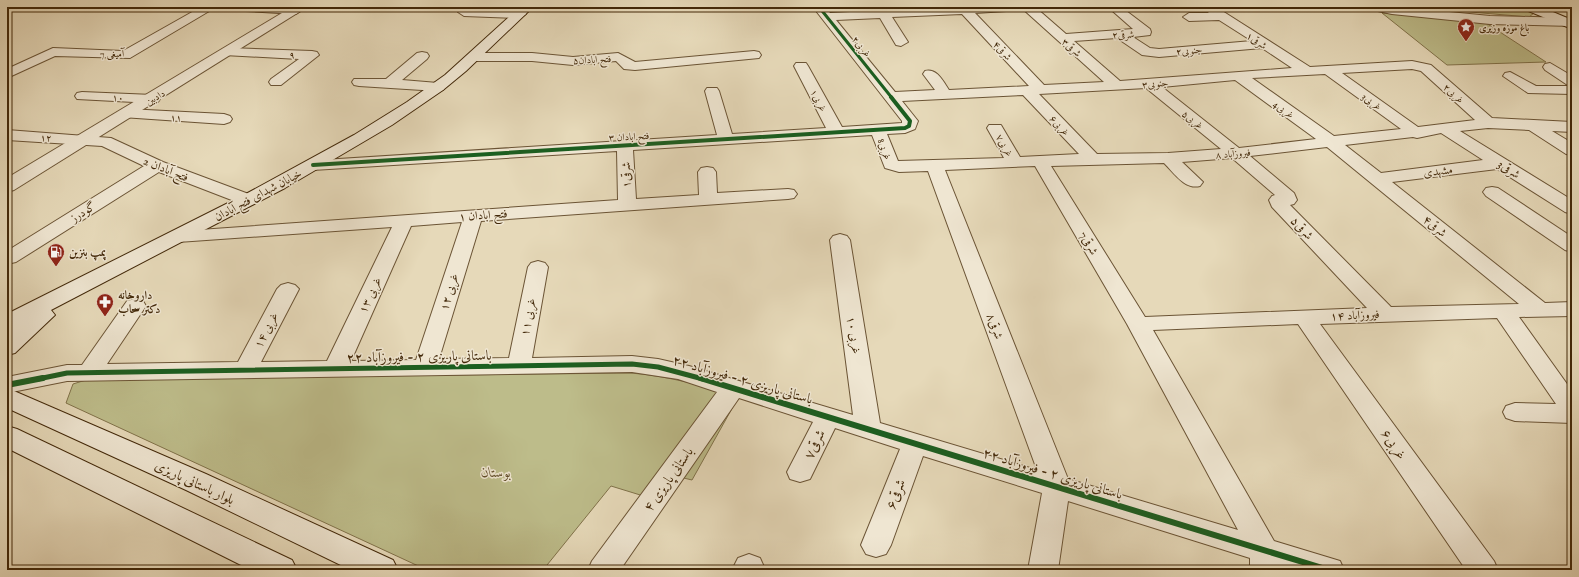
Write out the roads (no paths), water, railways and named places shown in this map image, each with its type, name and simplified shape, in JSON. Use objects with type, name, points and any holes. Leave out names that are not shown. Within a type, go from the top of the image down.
[{"type":"main road","points":[[1530,7],[1571,23]]},
{"type":"main road","name":"دادبین","points":[[7,186],[299,9]]},
{"type":"main road","name":"خیابان شهدای فتح آبادان","points":[[7,323],[248,200],[313,165],[396,116],[438,87],[475,57],[523,10]]},
{"type":"main road","points":[[7,347],[22,332],[91,281]]},
{"type":"main road","name":"بلوار باستانی پاریزی","points":[[7,397],[196,482],[382,570]]},
{"type":"main road","points":[[7,436],[280,570]]},
{"type":"street","name":"آمیغی 7","points":[[7,74],[53,52],[125,55],[210,7]]},
{"type":"street","points":[[246,7],[299,9]]},
{"type":"street","points":[[468,7],[464,12],[523,10]]},
{"type":"street","points":[[823,12],[884,14],[938,9],[965,10],[1020,7]]},
{"type":"street","name":"شرقی۳","points":[[1028,7],[1061,38],[1117,86]]},
{"type":"street","name":"شرقی۲","points":[[1061,38],[1145,32],[1114,7]]},
{"type":"street","name":"شرقی۱","points":[[1208,7],[1263,44],[1308,71]]},
{"type":"street","points":[[1377,7],[1392,10],[1490,20],[1571,23]]},
{"type":"street","name":"شرقی۴","points":[[965,10],[1035,90]]},
{"type":"street","name":"غربی۲","points":[[823,12],[890,97]]},
{"type":"street","points":[[884,14],[901,42]]},
{"type":"street","points":[[1189,17],[1220,16]]},
{"type":"street","name":"جنوبی۲","points":[[1120,34],[1147,52],[1159,53],[1263,44]]},
{"type":"street","name":"غربی4","points":[[1185,50],[1232,76],[1331,142]]},
{"type":"street","name":"۹","points":[[228,52],[312,54],[276,82]]},
{"type":"street","name":"فتح ابادان۵","points":[[475,57],[532,57],[573,60],[618,58],[622,59],[629,66],[635,66],[754,55]]},
{"type":"street","points":[[388,84],[422,56]]},
{"type":"street","name":"غربی۱","points":[[801,66],[836,133]]},
{"type":"street","name":"جنوبی۳","points":[[890,97],[1149,84],[1327,69],[1420,66]]},
{"type":"street","name":"غربی۲","points":[[1420,66],[1426,68],[1488,123]]},
{"type":"street","points":[[1550,66],[1572,82]]},
{"type":"street","name":"غربی3","points":[[1327,69],[1417,133]]},
{"type":"street","points":[[930,74],[945,94]]},
{"type":"street","points":[[1510,76],[1533,90],[1572,90]]},
{"type":"street","points":[[360,82],[438,87]]},
{"type":"street","name":"غربی۵","points":[[1149,84],[1236,153]]},
{"type":"street","name":"غربی۶","points":[[1035,90],[1093,159]]},
{"type":"street","points":[[712,92],[726,140]]},
{"type":"street","name":"۱۰","points":[[82,96],[153,98]]},
{"type":"street","name":"فتح ابادان ۳","points":[[313,165],[836,133],[905,128],[909,126],[910,121],[890,97]]},
{"type":"street","name":"۱۱","points":[[127,114],[224,120]]},
{"type":"street","name":"فیروزآباد ۸","points":[[894,166],[1168,158],[1236,153],[1417,133],[1488,123],[1572,127]]},
{"type":"street","points":[[1533,126],[1572,150]]},
{"type":"street","name":"غربی۷","points":[[996,128],[1014,162]]},
{"type":"street","name":"شرقی3","points":[[1445,129],[1572,208]]},
{"type":"street","name":"غربی8","points":[[878,130],[891,164],[894,166]]},
{"type":"street","name":"۱۲","points":[[11,138],[85,140]]},
{"type":"street","name":"فتح آبادان 2","points":[[85,140],[105,141],[157,166],[248,200]]},
{"type":"street","name":"شرقی۴","points":[[1331,142],[1540,310]]},
{"type":"street","name":"شرقی۱","points":[[626,145],[627,205]]},
{"type":"street","name":"شرقی۵","points":[[1236,153],[1288,197],[1288,200],[1278,200],[1278,203],[1385,314]]},
{"type":"street","points":[[1168,158],[1194,182]]},
{"type":"street","name":"شرقی7","points":[[1040,161],[1138,324],[1264,560]]},
{"type":"street","name":"مشهدی","points":[[1377,179],[1500,163]]},
{"type":"street","name":"شرقی۸","points":[[934,165],[1057,487]]},
{"type":"street","name":"گودرز","points":[[9,258],[157,166]]},
{"type":"street","points":[[707,172],[708,200]]},
{"type":"street","points":[[1492,192],[1572,246]]},
{"type":"street","name":"فتح ابادان ۱","points":[[178,236],[473,216],[540,205],[627,205],[788,194]]},
{"type":"street","name":"غربی ۱۲","points":[[425,368],[473,216]]},
{"type":"street","name":"غربی ۱۳","points":[[335,369],[404,221]]},
{"type":"street","name":"غربی ۱۰","points":[[840,240],[868,429]]},
{"type":"street","name":"غربی ۱۱","points":[[519,366],[538,267]]},
{"type":"street","name":"غربی ۱۴","points":[[245,371],[288,288]]},
{"type":"street","points":[[89,373],[135,306]]},
{"type":"street","name":"فیروزآباد ۱۴","points":[[1138,324],[1385,314],[1572,309]]},
{"type":"street","points":[[1504,312],[1572,409]]},
{"type":"street","name":"غربی۶","points":[[1304,318],[1483,570]]},
{"type":"street","name":"باستانی پاریزی ۲ - فیروزآباد ۲۲","points":[[7,385],[67,373],[632,364],[658,367],[733,388],[1057,487],[1264,560],[1330,570]]},
{"type":"street","name":"باستانی پاریزی ۴","points":[[603,570],[733,388]]},
{"type":"street","points":[[1514,412],[1572,414]]},
{"type":"street","name":"شرقی۷","points":[[800,472],[828,417]]},
{"type":"street","name":"شرقی۶","points":[[876,545],[915,444]]},
{"type":"street","points":[[1043,570],[1057,487]]},
{"type":"place","name":"باغ موزه وزیری","points":[[1466,42]]},
{"type":"place","name":"پمپ بنزین","points":[[56,267]]},
{"type":"place","name":"داروخانه دکتر سحاب","points":[[105,317]]},
{"type":"park label","name":"بوستان","points":[[496,472]]}]
